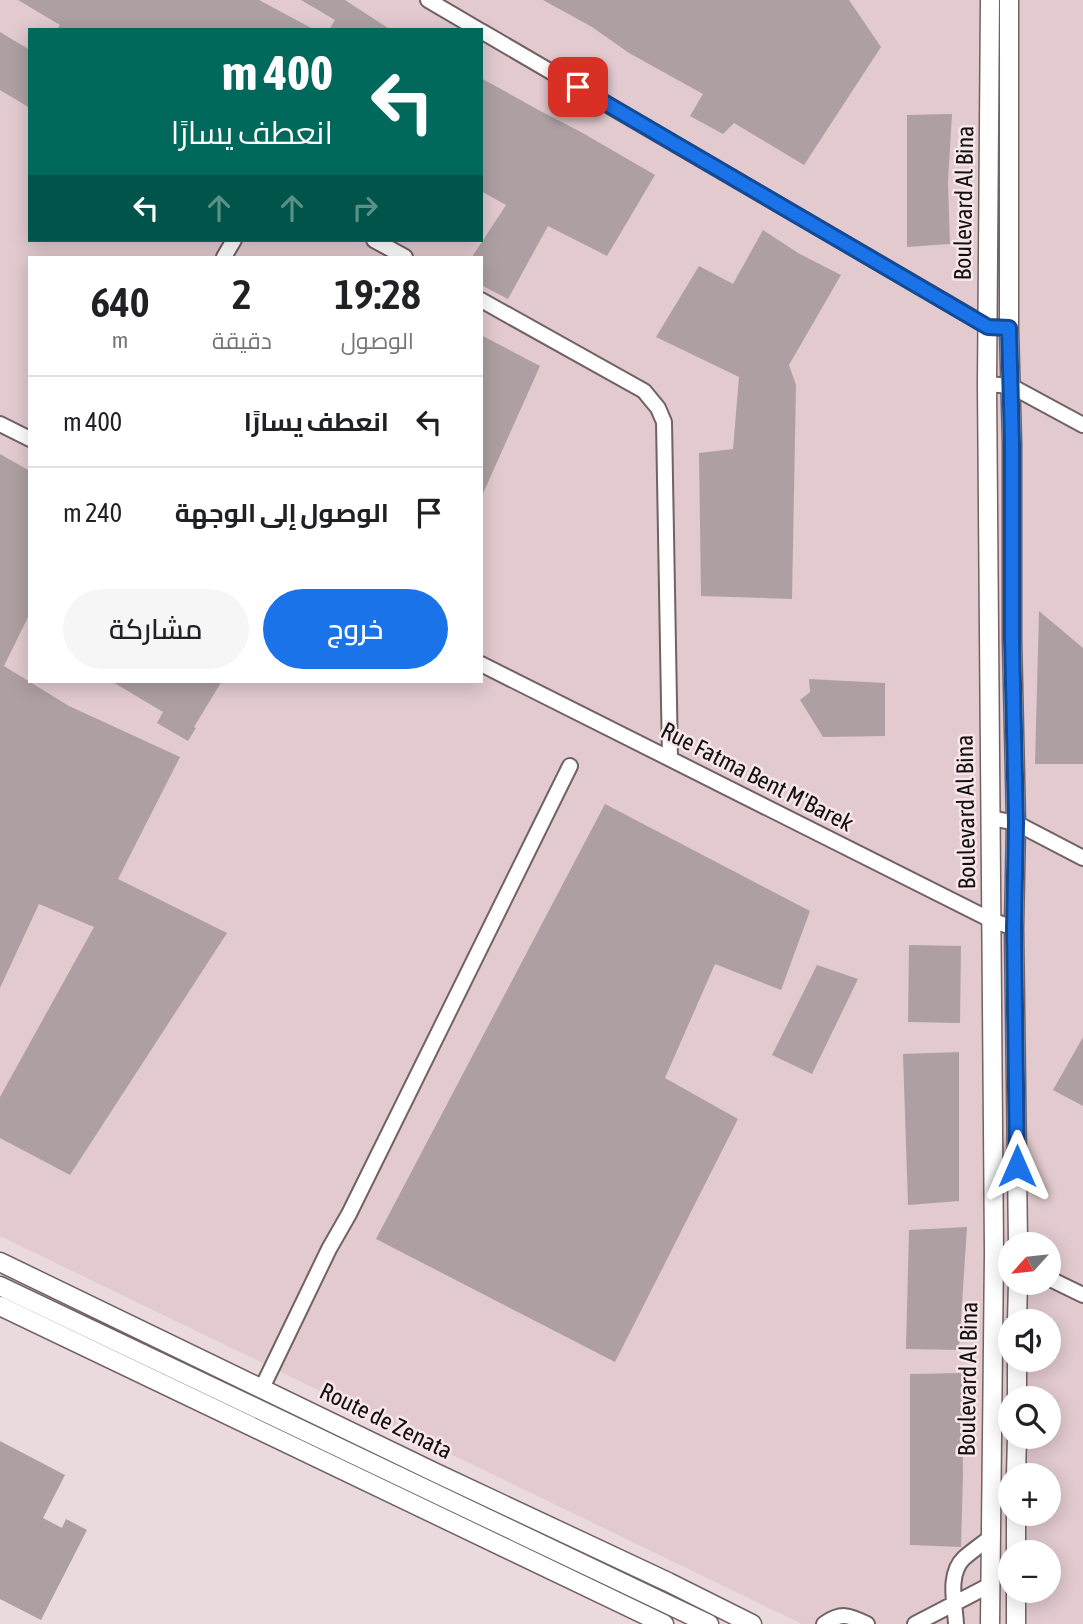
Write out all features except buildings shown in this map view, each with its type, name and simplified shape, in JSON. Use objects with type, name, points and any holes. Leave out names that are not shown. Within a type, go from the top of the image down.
[{"type":"main road","name":"Boulevard Al Bina","points":[[990,0],[987,384],[990,818],[1001,1232]]},
{"type":"main road","name":"Boulevard Al Bina","points":[[1009,0],[1009,328],[1016,823],[1014,928],[1018,1232]]},
{"type":"main road","name":"Route de Zenata","points":[[0,1262],[752,1624]]},
{"type":"main road","name":"Route de Zenata","points":[[0,1272],[641,1577],[733,1624]]},
{"type":"main road","name":"Route de Zenata","points":[[0,1286],[709,1624]]},
{"type":"main road","name":"Boulevard Al Bina","points":[[990,1624],[1000,1295]]},
{"type":"main road","points":[[0,1306],[664,1624]]},
{"type":"main road","points":[[1016,1603],[1016,1624]]},
{"type":"main road","points":[[1019,1603],[1026,1624]]},
{"type":"lane","points":[[428,0],[474,28]]},
{"type":"lane","points":[[483,33],[988,327],[1009,328]]},
{"type":"lane","points":[[378,242],[403,256]]},
{"type":"lane","points":[[483,301],[643,391],[658,408],[664,422],[670,758]]},
{"type":"lane","points":[[987,384],[1011,386],[1083,425]]},
{"type":"lane","points":[[0,424],[28,438]]},
{"type":"lane","name":"Rue Fatma Bent M'Barek","points":[[483,665],[991,920],[1014,928]]},
{"type":"lane","points":[[262,1388],[570,766]]},
{"type":"lane","points":[[990,818],[1016,823],[1083,858]]},
{"type":"lane","points":[[1061,1284],[1083,1294]]},
{"type":"lane","points":[[956,1624],[954,1580],[958,1565],[991,1537]]},
{"type":"lane","points":[[915,1624],[990,1585]]},
{"type":"lane","points":[[824,1624],[835,1617],[851,1616],[867,1624]]},
{"type":"shaded area","points":[[0,0],[1083,0],[1083,1624],[802,1624],[0,1236]]},
{"type":"route","points":[[578,87],[988,327],[1009,328],[1016,823],[1014,928],[1017,1166]]}]
